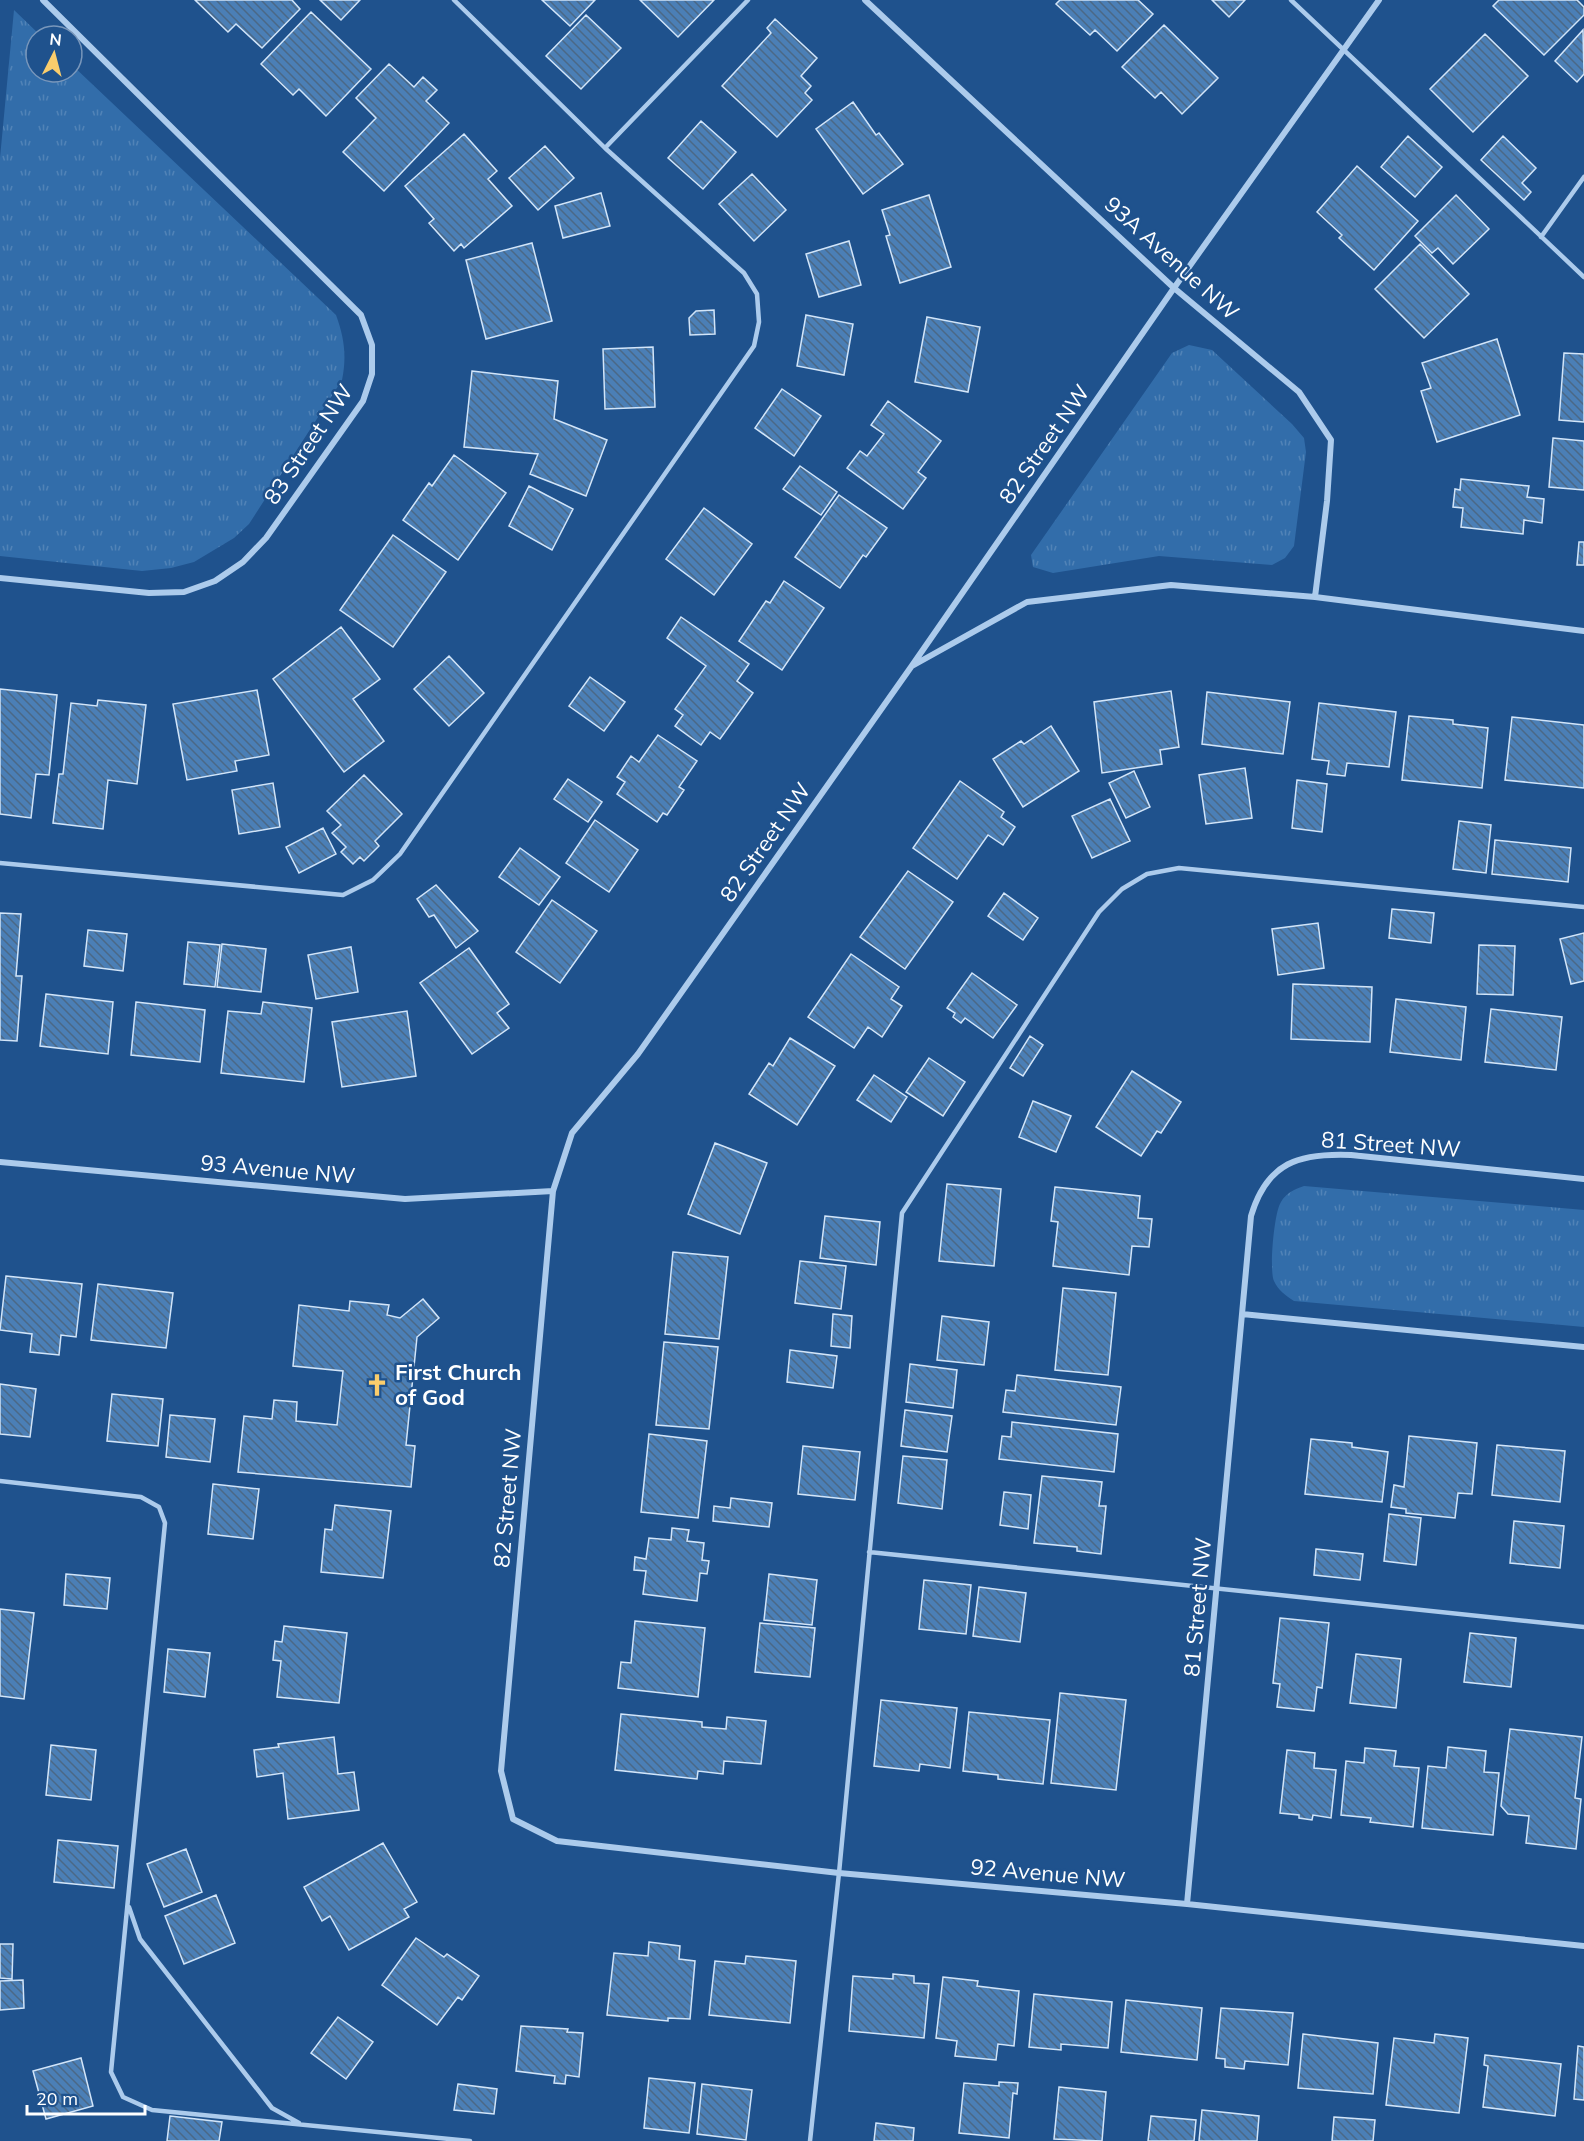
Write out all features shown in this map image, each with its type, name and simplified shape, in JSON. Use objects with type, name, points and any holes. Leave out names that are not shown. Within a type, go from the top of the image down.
[{"type":"street","name":"83 Street NW","points":[[0,579],[148,593],[184,592],[215,581],[243,562],[266,538],[363,401],[372,374],[372,345],[361,315],[43,0]]},
{"type":"street","name":"93A Avenue NW","points":[[866,0],[1174,288],[1299,392],[1332,440],[1315,597]]},
{"type":"street","name":"82 Street NW","points":[[513,1819],[501,1771],[553,1191],[572,1133],[638,1054],[911,667],[1174,288],[1379,0]]},
{"type":"street","points":[[911,667],[1027,602],[1171,585],[1315,597],[1584,631]]},
{"type":"street","name":"81 Street NW","points":[[1187,1904],[1251,1216],[1262,1188],[1285,1166],[1300,1158],[1316,1154],[1351,1155],[1584,1179]]},
{"type":"street","name":"93 Avenue NW","points":[[0,1162],[405,1199],[553,1191]]},
{"type":"street","points":[[1242,1314],[1584,1347]]},
{"type":"street","name":"92 Avenue NW","points":[[513,1819],[557,1842],[839,1873],[1187,1904],[1584,1946]]},
{"type":"lane","points":[[0,863],[343,895],[373,880],[400,854],[754,346],[759,322],[757,294],[744,273],[605,148],[454,0]]},
{"type":"lane","points":[[605,148],[748,0]]},
{"type":"lane","points":[[1291,0],[1584,278]]},
{"type":"lane","points":[[1541,237],[1584,177]]},
{"type":"lane","points":[[810,2141],[839,1873],[902,1213],[1099,912],[1122,889],[1147,874],[1179,868],[1584,906]]},
{"type":"lane","points":[[0,1481],[141,1497],[159,1508],[165,1523],[111,2072],[123,2097],[152,2110],[470,2141]]},
{"type":"lane","points":[[869,1552],[1584,1627]]},
{"type":"lane","points":[[128,1904],[140,1939],[272,2108],[303,2125]]},
{"type":"green space","points":[[14,10],[29,24],[24,24],[24,84],[84,84],[84,76],[336,315],[343,339],[342,380],[249,524],[234,538],[194,562],[171,568],[142,571],[0,556],[0,158]]},
{"type":"green space","points":[[1189,345],[1212,350],[1292,424],[1304,438],[1306,452],[1294,546],[1285,558],[1272,565],[1159,556],[1053,573],[1033,567],[1031,555],[1172,353]]},
{"type":"green space","points":[[1304,1186],[1584,1210],[1584,1327],[1294,1301],[1282,1292],[1274,1281],[1273,1242],[1276,1217],[1281,1202],[1285,1196]]},
{"type":"building","points":[[195,0],[292,0],[300,9],[262,48],[236,24],[228,32]]},
{"type":"building","points":[[320,0],[360,0],[341,20]]},
{"type":"building","points":[[542,0],[595,0],[570,26]]},
{"type":"building","points":[[640,0],[714,0],[678,37]]},
{"type":"building","points":[[1060,0],[1138,0],[1153,14],[1117,51],[1095,30],[1090,35],[1056,4]]},
{"type":"building","points":[[1212,0],[1245,0],[1229,17]]},
{"type":"building","points":[[1499,0],[1577,0],[1584,7],[1584,15],[1544,55],[1493,6]]},
{"type":"building","points":[[311,12],[371,69],[326,116],[299,89],[293,95],[261,64]]},
{"type":"building","points":[[586,15],[621,48],[581,89],[546,56]]},
{"type":"building","points":[[775,19],[817,58],[801,76],[811,86],[805,93],[812,100],[777,137],[722,86],[771,33],[767,28]]},
{"type":"building","points":[[1164,25],[1218,78],[1182,114],[1161,92],[1155,98],[1122,67]]},
{"type":"building","points":[[1583,30],[1584,74],[1577,82],[1555,61]]},
{"type":"building","points":[[1485,34],[1528,76],[1473,132],[1430,89]]},
{"type":"building","points":[[389,64],[414,87],[423,77],[437,90],[426,101],[449,123],[384,191],[343,152],[376,118],[356,98]]},
{"type":"building","points":[[853,102],[876,135],[879,133],[903,164],[863,194],[816,129]]},
{"type":"building","points":[[701,121],[736,152],[703,189],[668,158]]},
{"type":"building","points":[[464,134],[497,171],[488,179],[512,206],[464,248],[461,244],[454,251],[429,223],[434,219],[405,186]]},
{"type":"building","points":[[1408,136],[1442,167],[1415,197],[1381,167]]},
{"type":"building","points":[[1503,136],[1536,168],[1522,183],[1531,192],[1524,200],[1481,160]]},
{"type":"building","points":[[545,146],[574,178],[538,210],[509,178]]},
{"type":"building","points":[[1357,166],[1418,221],[1374,270],[1339,238],[1342,235],[1317,212]]},
{"type":"building","points":[[752,174],[786,210],[754,241],[719,204]]},
{"type":"building","points":[[601,193],[610,226],[563,238],[555,206]]},
{"type":"building","points":[[929,195],[951,267],[900,283],[886,236],[890,235],[882,210]]},
{"type":"building","points":[[1456,195],[1489,229],[1453,264],[1438,248],[1432,253],[1415,236]]},
{"type":"building","points":[[849,241],[861,285],[819,297],[806,254]]},
{"type":"building","points":[[532,243],[552,321],[486,339],[466,260]]},
{"type":"building","points":[[1420,244],[1469,294],[1424,338],[1375,289]]},
{"type":"building","points":[[714,310],[715,334],[690,335],[689,318],[696,311]]},
{"type":"building","points":[[806,315],[853,324],[844,375],[797,366]]},
{"type":"building","points":[[927,317],[980,327],[968,392],[915,382]]},
{"type":"building","points":[[1497,339],[1520,415],[1437,442],[1421,391],[1431,388],[1422,363]]},
{"type":"building","points":[[653,347],[655,407],[605,409],[603,349]]},
{"type":"building","points":[[1564,353],[1584,354],[1584,422],[1559,420]]},
{"type":"building","points":[[472,371],[558,381],[554,419],[607,440],[586,496],[530,474],[538,454],[464,447]]},
{"type":"building","points":[[782,389],[821,416],[794,456],[755,428]]},
{"type":"building","points":[[888,401],[941,441],[918,472],[926,478],[903,509],[847,468],[860,451],[867,456],[884,434],[871,425]]},
{"type":"building","points":[[1553,438],[1584,441],[1584,490],[1549,487]]},
{"type":"building","points":[[454,455],[506,493],[458,560],[403,520],[429,483],[432,486]]},
{"type":"building","points":[[800,466],[837,492],[821,515],[783,489]]},
{"type":"building","points":[[1461,479],[1529,486],[1527,497],[1544,499],[1542,523],[1524,520],[1523,534],[1461,527],[1463,508],[1453,507],[1455,489],[1460,490]]},
{"type":"building","points":[[529,486],[573,509],[552,550],[509,526]]},
{"type":"building","points":[[839,495],[887,528],[866,557],[863,555],[840,588],[795,557]]},
{"type":"building","points":[[704,508],[752,544],[714,595],[666,559]]},
{"type":"building","points":[[393,535],[446,572],[393,647],[340,610]]},
{"type":"building","points":[[1579,542],[1584,542],[1584,565],[1577,565]]},
{"type":"building","points":[[784,581],[824,608],[782,670],[739,641],[766,601],[770,603]]},
{"type":"building","points":[[681,617],[749,664],[737,681],[753,693],[720,739],[710,732],[701,745],[675,726],[683,715],[675,709],[706,666],[667,638]]},
{"type":"building","points":[[341,627],[380,679],[353,699],[384,741],[344,772],[273,679]]},
{"type":"building","points":[[449,656],[484,693],[449,726],[414,689]]},
{"type":"building","points":[[590,677],[625,702],[604,731],[569,706]]},
{"type":"building","points":[[0,689],[57,695],[49,775],[36,774],[31,818],[0,814]]},
{"type":"building","points":[[257,690],[269,755],[235,761],[237,771],[187,780],[173,704]]},
{"type":"building","points":[[1171,691],[1179,747],[1160,750],[1162,764],[1102,773],[1094,702]]},
{"type":"building","points":[[1207,692],[1290,702],[1283,754],[1202,744]]},
{"type":"building","points":[[98,700],[146,705],[137,784],[108,780],[103,829],[53,823],[59,774],[63,774],[71,703],[97,706]]},
{"type":"building","points":[[1319,703],[1396,712],[1389,767],[1347,763],[1345,776],[1327,774],[1329,761],[1312,759]]},
{"type":"building","points":[[1409,716],[1453,720],[1453,724],[1488,728],[1482,788],[1402,780]]},
{"type":"building","points":[[1512,717],[1584,725],[1584,788],[1505,780]]},
{"type":"building","points":[[1051,726],[1079,771],[1023,807],[993,759],[1021,741],[1024,744]]},
{"type":"building","points":[[658,735],[697,761],[679,787],[684,790],[667,815],[663,813],[657,822],[617,794],[625,782],[617,777],[631,756],[639,762]]},
{"type":"building","points":[[1245,768],[1252,818],[1206,824],[1199,775]]},
{"type":"building","points":[[1134,771],[1150,807],[1126,818],[1109,783]]},
{"type":"building","points":[[364,775],[402,814],[375,841],[379,846],[364,861],[360,857],[353,864],[341,852],[346,847],[332,833],[341,825],[327,811]]},
{"type":"building","points":[[568,779],[602,802],[588,822],[554,799]]},
{"type":"building","points":[[1297,780],[1327,784],[1322,832],[1292,828]]},
{"type":"building","points":[[960,781],[1004,812],[1001,817],[1015,827],[1003,845],[988,835],[957,879],[913,848]]},
{"type":"building","points":[[273,783],[280,827],[239,834],[232,790]]},
{"type":"building","points":[[1110,799],[1130,841],[1092,858],[1072,816]]},
{"type":"building","points":[[595,820],[638,850],[609,892],[566,863]]},
{"type":"building","points":[[1459,821],[1491,825],[1486,873],[1453,869]]},
{"type":"building","points":[[323,828],[336,854],[299,873],[286,847]]},
{"type":"building","points":[[1495,840],[1571,848],[1568,882],[1492,874]]},
{"type":"building","points":[[520,848],[560,877],[539,905],[499,877]]},
{"type":"building","points":[[908,871],[953,902],[905,969],[860,937]]},
{"type":"building","points":[[436,885],[478,931],[456,948],[434,915],[429,917],[417,899]]},
{"type":"building","points":[[1004,893],[1038,918],[1023,940],[988,916]]},
{"type":"building","points":[[552,900],[597,931],[560,983],[516,952]]},
{"type":"building","points":[[1392,909],[1434,913],[1431,943],[1389,938]]},
{"type":"building","points":[[0,913],[21,914],[16,976],[22,976],[17,1041],[0,1040]]},
{"type":"building","points":[[1318,923],[1324,968],[1278,975],[1272,929]]},
{"type":"building","points":[[88,930],[127,934],[123,971],[84,966]]},
{"type":"building","points":[[1584,933],[1584,981],[1571,984],[1560,939]]},
{"type":"building","points":[[188,942],[220,945],[215,987],[184,984]]},
{"type":"building","points":[[222,944],[266,949],[261,992],[217,987]]},
{"type":"building","points":[[1479,945],[1515,946],[1513,995],[1477,994]]},
{"type":"building","points":[[351,947],[358,992],[316,999],[308,955]]},
{"type":"building","points":[[469,948],[509,1004],[497,1013],[509,1028],[472,1054],[420,983]]},
{"type":"building","points":[[851,954],[899,987],[891,999],[902,1006],[882,1037],[868,1027],[854,1048],[808,1017]]},
{"type":"building","points":[[972,973],[1017,1005],[993,1038],[965,1018],[961,1023],[953,1017],[955,1013],[947,1008]]},
{"type":"building","points":[[1293,984],[1372,987],[1370,1042],[1291,1039]]},
{"type":"building","points":[[46,994],[113,1002],[108,1054],[40,1046]]},
{"type":"building","points":[[1396,999],[1466,1007],[1461,1060],[1390,1052]]},
{"type":"building","points":[[136,1002],[205,1010],[200,1062],[131,1055]]},
{"type":"building","points":[[263,1002],[312,1008],[304,1082],[221,1073],[228,1011],[261,1014]]},
{"type":"building","points":[[1491,1009],[1562,1017],[1556,1070],[1485,1062]]},
{"type":"building","points":[[407,1011],[416,1076],[342,1087],[332,1022]]},
{"type":"building","points":[[1030,1036],[1043,1045],[1023,1076],[1010,1068]]},
{"type":"building","points":[[790,1038],[835,1066],[797,1125],[749,1094],[769,1063],[773,1066]]},
{"type":"building","points":[[929,1058],[965,1082],[943,1116],[906,1092]]},
{"type":"building","points":[[1132,1071],[1181,1102],[1161,1133],[1157,1131],[1141,1156],[1096,1127]]},
{"type":"building","points":[[874,1075],[907,1097],[891,1122],[857,1100]]},
{"type":"building","points":[[1033,1101],[1071,1116],[1056,1152],[1019,1137]]},
{"type":"building","points":[[715,1143],[767,1163],[740,1234],[688,1214]]},
{"type":"building","points":[[947,1184],[1001,1189],[994,1266],[939,1261]]},
{"type":"building","points":[[1055,1187],[1140,1196],[1138,1218],[1152,1219],[1149,1247],[1132,1246],[1129,1275],[1053,1266],[1058,1222],[1051,1221]]},
{"type":"building","points":[[825,1216],[880,1222],[876,1265],[820,1258]]},
{"type":"building","points":[[673,1252],[728,1257],[719,1339],[665,1334]]},
{"type":"building","points":[[800,1261],[846,1266],[841,1309],[795,1303]]},
{"type":"building","points":[[6,1276],[82,1284],[76,1337],[61,1335],[59,1355],[30,1352],[32,1334],[0,1330]]},
{"type":"building","points":[[98,1284],[173,1293],[166,1348],[91,1340]]},
{"type":"building","points":[[1063,1288],[1116,1293],[1108,1375],[1055,1370]]},
{"type":"building","name":"First Church of God","points":[[423,1299],[439,1318],[417,1337],[406,1445],[415,1446],[411,1487],[238,1472],[244,1416],[272,1419],[274,1400],[297,1402],[296,1421],[337,1425],[343,1371],[293,1366],[299,1305],[349,1311],[350,1301],[389,1305],[387,1315],[400,1318]]},
{"type":"building","points":[[833,1314],[852,1316],[850,1348],[831,1346]]},
{"type":"building","points":[[942,1316],[989,1322],[984,1365],[937,1360]]},
{"type":"building","points":[[664,1342],[718,1347],[709,1429],[656,1425]]},
{"type":"building","points":[[790,1350],[837,1356],[833,1388],[787,1382]]},
{"type":"building","points":[[910,1364],[957,1370],[953,1408],[906,1402]]},
{"type":"building","points":[[1017,1375],[1121,1387],[1116,1425],[1003,1412],[1006,1390],[1015,1391]]},
{"type":"building","points":[[0,1384],[36,1389],[30,1437],[0,1434]]},
{"type":"building","points":[[112,1394],[163,1399],[158,1446],[107,1441]]},
{"type":"building","points":[[905,1410],[952,1416],[947,1452],[901,1446]]},
{"type":"building","points":[[170,1415],[215,1419],[210,1462],[166,1457]]},
{"type":"building","points":[[1012,1422],[1118,1434],[1114,1472],[999,1459],[1002,1436],[1011,1437]]},
{"type":"building","points":[[649,1434],[707,1441],[698,1518],[641,1512]]},
{"type":"building","points":[[1409,1436],[1477,1443],[1472,1494],[1458,1493],[1455,1518],[1406,1513],[1406,1509],[1391,1507],[1394,1485],[1404,1487]]},
{"type":"building","points":[[1311,1439],[1352,1443],[1352,1447],[1388,1452],[1382,1502],[1305,1494]]},
{"type":"building","points":[[1497,1445],[1565,1451],[1560,1502],[1492,1495]]},
{"type":"building","points":[[803,1446],[860,1452],[855,1500],[798,1494]]},
{"type":"building","points":[[903,1456],[947,1460],[942,1509],[898,1503]]},
{"type":"building","points":[[1042,1476],[1102,1482],[1099,1506],[1106,1506],[1101,1554],[1077,1551],[1077,1547],[1034,1543]]},
{"type":"building","points":[[213,1484],[259,1489],[253,1539],[208,1534]]},
{"type":"building","points":[[1004,1492],[1031,1495],[1028,1529],[1000,1525]]},
{"type":"building","points":[[731,1498],[772,1503],[769,1527],[713,1521],[714,1506],[730,1508]]},
{"type":"building","points":[[335,1505],[391,1511],[383,1578],[321,1572],[325,1529],[332,1530]]},
{"type":"building","points":[[1389,1514],[1421,1518],[1416,1565],[1384,1561]]},
{"type":"building","points":[[1514,1521],[1564,1526],[1560,1568],[1510,1563]]},
{"type":"building","points":[[672,1528],[689,1530],[687,1541],[704,1543],[702,1560],[709,1561],[707,1574],[700,1573],[697,1601],[643,1594],[646,1571],[634,1570],[635,1557],[646,1559],[649,1538],[671,1540]]},
{"type":"building","points":[[1316,1549],[1363,1554],[1360,1580],[1314,1575]]},
{"type":"building","points":[[66,1574],[110,1578],[107,1609],[64,1605]]},
{"type":"building","points":[[769,1574],[817,1580],[812,1625],[764,1620]]},
{"type":"building","points":[[924,1580],[971,1585],[966,1634],[919,1629]]},
{"type":"building","points":[[979,1587],[1026,1593],[1020,1642],[973,1636]]},
{"type":"building","points":[[0,1609],[34,1613],[24,1699],[0,1696]]},
{"type":"building","points":[[1280,1618],[1329,1623],[1322,1688],[1317,1687],[1314,1711],[1277,1707],[1280,1684],[1273,1683]]},
{"type":"building","points":[[635,1621],[705,1628],[698,1697],[618,1688],[621,1662],[631,1663]]},
{"type":"building","points":[[760,1623],[815,1628],[810,1677],[755,1672]]},
{"type":"building","points":[[284,1626],[347,1633],[339,1703],[277,1697],[281,1661],[273,1660],[275,1641],[282,1642]]},
{"type":"building","points":[[1470,1633],[1516,1638],[1511,1687],[1464,1682]]},
{"type":"building","points":[[168,1649],[210,1653],[205,1697],[164,1692]]},
{"type":"building","points":[[1356,1654],[1401,1659],[1396,1708],[1350,1703]]},
{"type":"building","points":[[1060,1693],[1126,1700],[1116,1790],[1051,1783]]},
{"type":"building","points":[[881,1700],[957,1708],[950,1768],[920,1764],[919,1771],[874,1766]]},
{"type":"building","points":[[969,1712],[1050,1720],[1043,1784],[998,1779],[998,1775],[963,1771]]},
{"type":"building","points":[[621,1714],[702,1722],[702,1727],[726,1729],[727,1717],[766,1721],[761,1764],[724,1761],[723,1774],[698,1771],[697,1779],[615,1770]]},
{"type":"building","points":[[1510,1729],[1582,1737],[1575,1798],[1581,1799],[1576,1849],[1526,1843],[1529,1816],[1508,1814],[1501,1806]]},
{"type":"building","points":[[334,1737],[338,1774],[354,1772],[359,1810],[288,1819],[283,1773],[257,1777],[254,1750],[279,1747],[278,1744]]},
{"type":"building","points":[[51,1745],[96,1750],[91,1800],[46,1795]]},
{"type":"building","points":[[1448,1747],[1486,1751],[1484,1772],[1499,1773],[1493,1835],[1422,1828],[1428,1766],[1446,1768]]},
{"type":"building","points":[[1365,1748],[1396,1751],[1394,1766],[1419,1768],[1413,1827],[1370,1822],[1371,1818],[1341,1815],[1346,1761],[1364,1763]]},
{"type":"building","points":[[1287,1750],[1315,1753],[1314,1768],[1336,1770],[1331,1818],[1313,1815],[1312,1820],[1299,1818],[1299,1815],[1280,1813]]},
{"type":"building","points":[[58,1840],[118,1846],[114,1888],[54,1882]]},
{"type":"building","points":[[383,1843],[417,1902],[404,1909],[409,1917],[349,1950],[330,1916],[322,1921],[304,1887]]},
{"type":"building","points":[[186,1849],[202,1892],[164,1907],[147,1864]]},
{"type":"building","points":[[216,1895],[235,1943],[184,1964],[165,1916]]},
{"type":"building","points":[[416,1938],[444,1957],[447,1954],[479,1976],[462,2000],[458,1997],[437,2025],[382,1985]]},
{"type":"building","points":[[649,1942],[680,1946],[679,1959],[695,1961],[690,2019],[668,2018],[668,2021],[607,2015],[614,1953],[648,1956]]},
{"type":"building","points":[[0,1944],[13,1944],[12,1979],[0,1978]]},
{"type":"building","points":[[746,1956],[796,1961],[790,2023],[709,2015],[715,1961],[745,1964]]},
{"type":"building","points":[[893,1974],[914,1976],[914,1983],[929,1984],[924,2038],[849,2031],[853,1976],[893,1979]]},
{"type":"building","points":[[943,1977],[978,1981],[977,1986],[1019,1991],[1014,2046],[998,2044],[996,2060],[955,2056],[957,2041],[936,2038]]},
{"type":"building","points":[[23,1980],[24,2008],[0,2010],[0,1981]]},
{"type":"building","points":[[1034,1994],[1112,2002],[1108,2048],[1061,2044],[1061,2050],[1029,2047]]},
{"type":"building","points":[[1126,2000],[1202,2008],[1197,2060],[1121,2052]]},
{"type":"building","points":[[1221,2008],[1293,2013],[1288,2065],[1245,2061],[1244,2069],[1225,2067],[1225,2059],[1216,2058]]},
{"type":"building","points":[[338,2017],[373,2042],[346,2079],[311,2053]]},
{"type":"building","points":[[521,2026],[568,2029],[567,2032],[583,2033],[579,2077],[566,2075],[565,2084],[554,2083],[555,2076],[516,2071]]},
{"type":"building","points":[[1303,2034],[1378,2043],[1373,2094],[1298,2088]]},
{"type":"building","points":[[1435,2034],[1468,2038],[1459,2113],[1386,2105],[1394,2038],[1434,2043]]},
{"type":"building","points":[[1578,2046],[1584,2047],[1584,2100],[1574,2099]]},
{"type":"building","points":[[1485,2055],[1561,2064],[1555,2116],[1483,2107],[1488,2066],[1484,2065]]},
{"type":"building","points":[[81,2058],[93,2106],[46,2119],[33,2071]]},
{"type":"building","points":[[649,2078],[695,2083],[689,2133],[644,2128]]},
{"type":"building","points":[[999,2082],[1018,2083],[1017,2094],[1013,2093],[1009,2138],[959,2133],[964,2083],[999,2086]]},
{"type":"building","points":[[458,2084],[497,2089],[494,2114],[454,2110]]},
{"type":"building","points":[[702,2084],[752,2090],[746,2140],[697,2134]]},
{"type":"building","points":[[1059,2087],[1106,2092],[1102,2141],[1054,2139]]},
{"type":"building","points":[[1202,2110],[1259,2116],[1257,2141],[1199,2141]]},
{"type":"building","points":[[170,2116],[222,2122],[219,2141],[167,2141]]},
{"type":"building","points":[[1151,2116],[1196,2120],[1194,2141],[1148,2141]]},
{"type":"building","points":[[1334,2117],[1375,2120],[1373,2141],[1332,2141]]},
{"type":"building","points":[[876,2123],[914,2128],[913,2141],[874,2141]]},
{"type":"place","name":"First Church of God","points":[[377,1385]]}]
